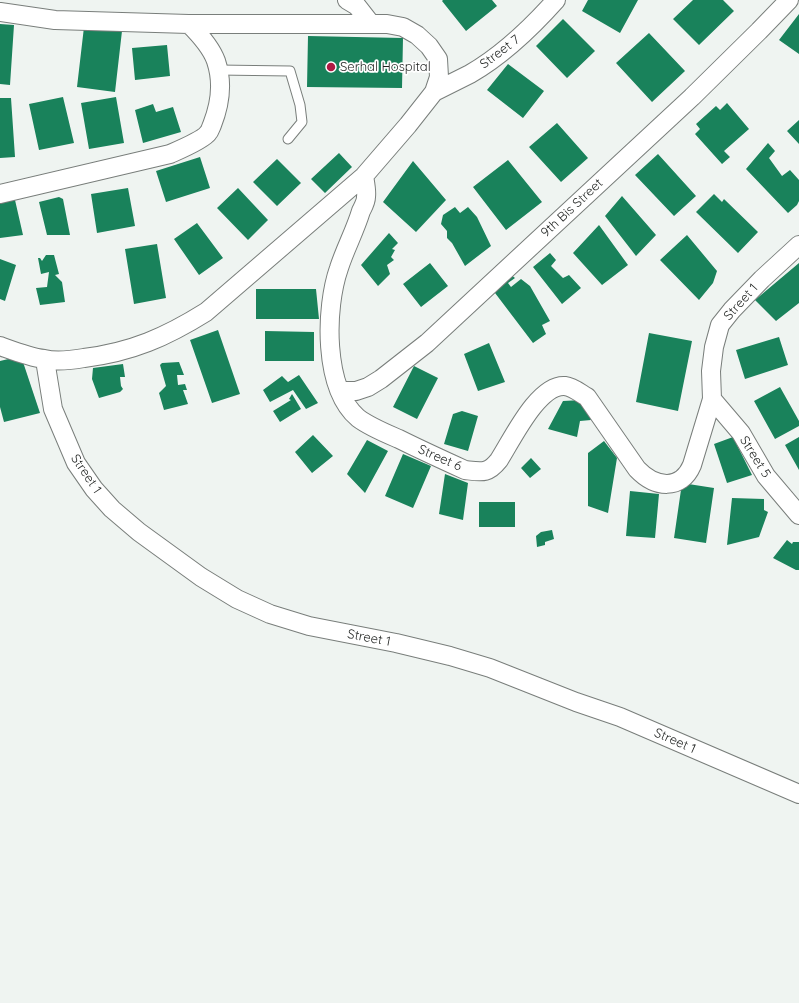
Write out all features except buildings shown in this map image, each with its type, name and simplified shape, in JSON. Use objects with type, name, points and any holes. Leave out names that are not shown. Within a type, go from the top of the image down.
[{"type":"street","points":[[348,0],[357,6],[371,24]]},
{"type":"street","name":"Street 7","points":[[434,92],[470,74],[503,52],[533,26],[556,0]]},
{"type":"street","name":"9th Bis Street","points":[[340,390],[356,391],[368,387],[427,343],[692,97],[789,0]]},
{"type":"street","points":[[0,12],[55,20],[189,24],[387,24],[403,27],[417,35],[429,46],[438,59],[439,77],[434,92],[364,176],[206,312],[182,327],[157,340],[123,351],[102,356],[74,359],[45,360],[0,346]]},
{"type":"street","points":[[0,194],[170,154],[208,134],[217,111],[220,87],[218,70],[216,61],[206,42],[189,24]]},
{"type":"street","name":"Street 6","points":[[364,176],[366,197],[354,234],[339,267],[331,296],[329,317],[330,342],[332,362],[340,390],[350,408],[359,418],[376,429],[465,470],[481,472],[488,470],[500,460],[533,406],[542,396],[552,388],[565,386],[587,397],[637,469],[645,477],[661,484],[679,481],[689,473],[712,399]]},
{"type":"street","name":"Street 1","points":[[712,399],[711,371],[714,347],[720,326],[732,310],[762,279],[799,245]]},
{"type":"street","name":"Street 1","points":[[45,360],[53,408],[76,463],[94,489],[112,509],[139,532],[201,577],[237,599],[270,614],[308,626],[396,643],[450,656],[490,668],[576,702],[620,717],[799,794]]},
{"type":"street","name":"Street 5","points":[[712,399],[740,434],[766,476],[799,515]]},
{"type":"lane","points":[[218,70],[290,71],[300,105],[302,122],[288,138]]},
{"type":"place","name":"Serhal Hospital","points":[[331,67]]}]
